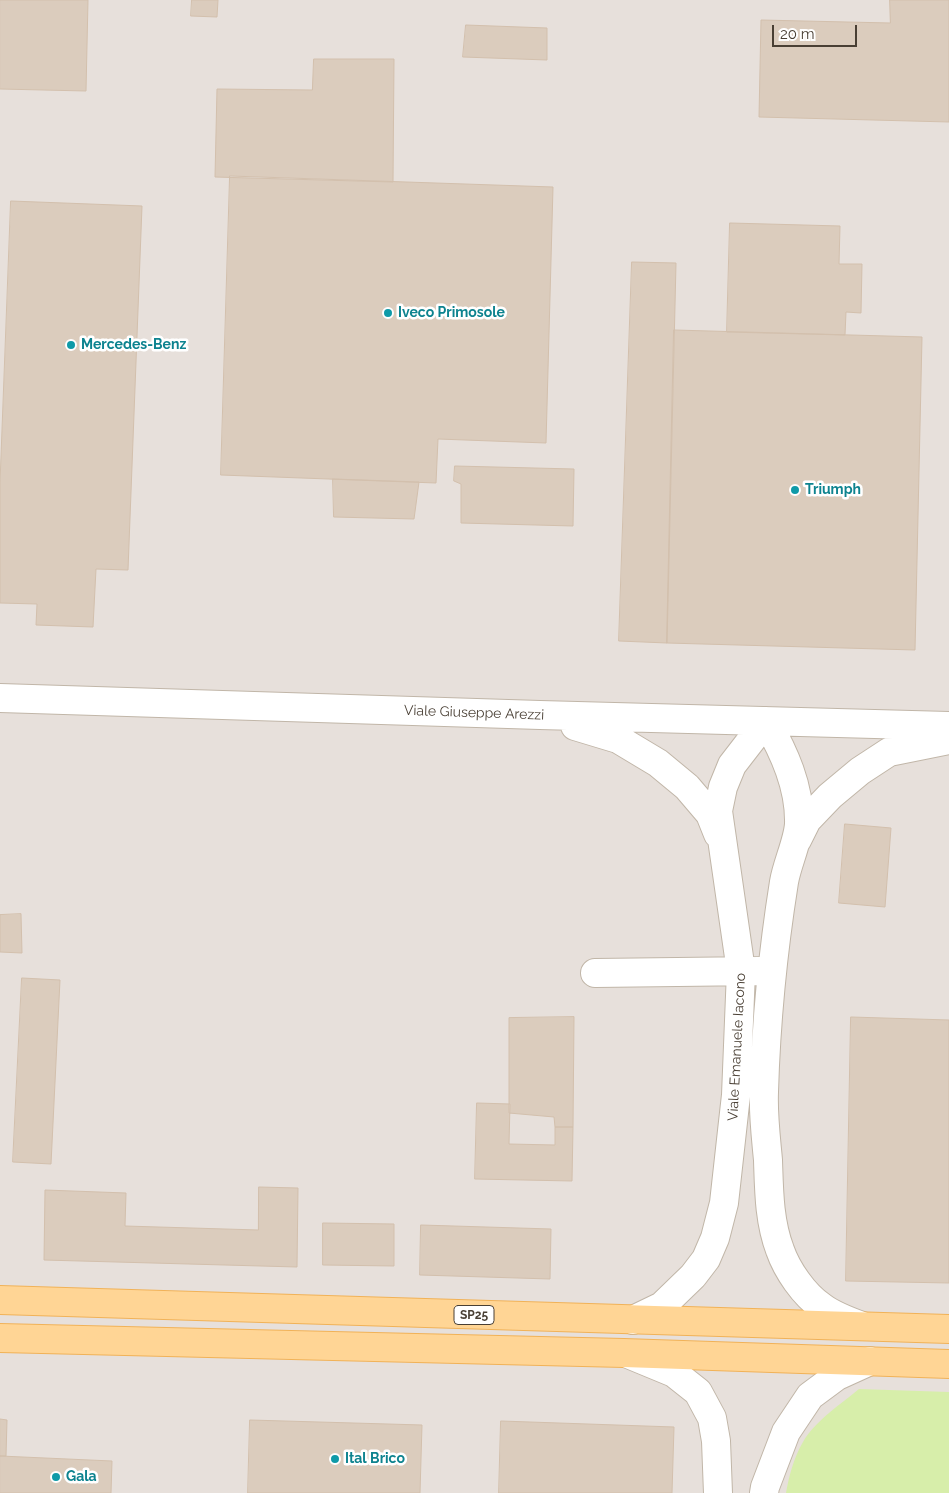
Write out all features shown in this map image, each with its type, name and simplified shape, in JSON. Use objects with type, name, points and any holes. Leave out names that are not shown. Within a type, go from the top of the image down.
[{"type":"main road","name":"SP25","points":[[0,1300],[949,1329]]},
{"type":"main road","points":[[0,1338],[624,1353],[949,1364]]},
{"type":"street","name":"Viale Giuseppe Arezzi","points":[[0,698],[949,726]]},
{"type":"street","points":[[540,715],[618,739],[658,763],[687,787],[710,814],[723,848]]},
{"type":"street","points":[[766,721],[792,774],[797,799],[799,825],[784,880],[772,972],[764,1094],[773,1227],[780,1250],[805,1291],[820,1306],[862,1326]]},
{"type":"street","name":"Viale Emanuele Iacono","points":[[633,1320],[662,1306],[694,1276],[706,1259],[715,1238],[724,1203],[736,1095],[741,970],[718,811],[723,787],[732,765],[766,721]]},
{"type":"street","points":[[792,850],[806,820],[830,796],[860,771],[889,752],[949,740]]},
{"type":"street","points":[[595,973],[741,970],[772,972]]},
{"type":"street","points":[[624,1353],[674,1373],[698,1392],[712,1418],[716,1441],[718,1493]]},
{"type":"street","points":[[764,1493],[786,1432],[810,1396],[837,1376],[870,1361]]},
{"type":"shaded area","points":[[0,0],[949,0],[949,1493],[0,1493]]},
{"type":"green space","points":[[859,1389],[949,1392],[949,1493],[786,1493],[794,1460],[808,1434],[829,1413]]},
{"type":"building","points":[[0,0],[88,0],[86,91],[0,89]]},
{"type":"building","points":[[192,0],[218,0],[217,17],[191,16]]},
{"type":"building","points":[[890,0],[949,0],[949,122],[759,117],[761,20],[890,23]]},
{"type":"building","points":[[466,25],[547,28],[547,60],[463,57]]},
{"type":"building","points":[[314,59],[394,59],[393,182],[215,177],[217,89],[312,90]]},
{"type":"building","name":"Iveco Primosole","points":[[230,176],[553,187],[546,443],[438,439],[436,483],[221,475]]},
{"type":"building","name":"Mercedes-Benz","points":[[11,201],[142,206],[128,570],[96,569],[93,627],[36,625],[37,604],[0,603],[0,483]]},
{"type":"building","points":[[730,223],[840,226],[839,264],[862,264],[861,313],[846,312],[845,335],[727,332]]},
{"type":"building","points":[[632,262],[676,263],[667,643],[619,641]]},
{"type":"building","name":"Triumph","points":[[674,330],[922,337],[915,650],[667,643]]},
{"type":"building","points":[[455,466],[574,469],[573,526],[461,523],[461,484],[454,481]]},
{"type":"building","points":[[333,479],[419,482],[414,519],[334,517]]},
{"type":"building","points":[[845,824],[891,828],[885,907],[839,903]]},
{"type":"building","points":[[21,914],[22,953],[0,952],[0,915]]},
{"type":"building","points":[[22,978],[60,980],[51,1164],[13,1162]]},
{"type":"building","points":[[574,1017],[573,1127],[555,1127],[554,1117],[509,1113],[509,1018]]},
{"type":"building","points":[[851,1017],[949,1020],[949,1283],[846,1281]]},
{"type":"building","points":[[477,1103],[510,1104],[509,1144],[555,1145],[555,1127],[573,1127],[572,1181],[475,1179]]},
{"type":"building","points":[[259,1187],[298,1188],[297,1267],[44,1260],[45,1190],[126,1193],[125,1226],[258,1230]]},
{"type":"building","points":[[323,1223],[394,1224],[394,1266],[323,1265]]},
{"type":"building","points":[[421,1225],[551,1229],[550,1279],[420,1275]]},
{"type":"building","points":[[0,1419],[7,1420],[6,1456],[0,1456]]},
{"type":"building","name":"Ital Brico","points":[[250,1420],[422,1425],[420,1493],[248,1493]]},
{"type":"building","points":[[501,1421],[674,1427],[672,1493],[499,1493]]},
{"type":"building","name":"Gala","points":[[0,1456],[112,1461],[111,1493],[0,1493]]},
{"type":"place","name":"Iveco Primosole","points":[[388,313]]},
{"type":"place","name":"Mercedes-Benz","points":[[71,345]]},
{"type":"place","name":"Triumph","points":[[795,490]]},
{"type":"place","name":"Ital Brico","points":[[335,1459]]},
{"type":"place","name":"Gala","points":[[56,1477]]}]
